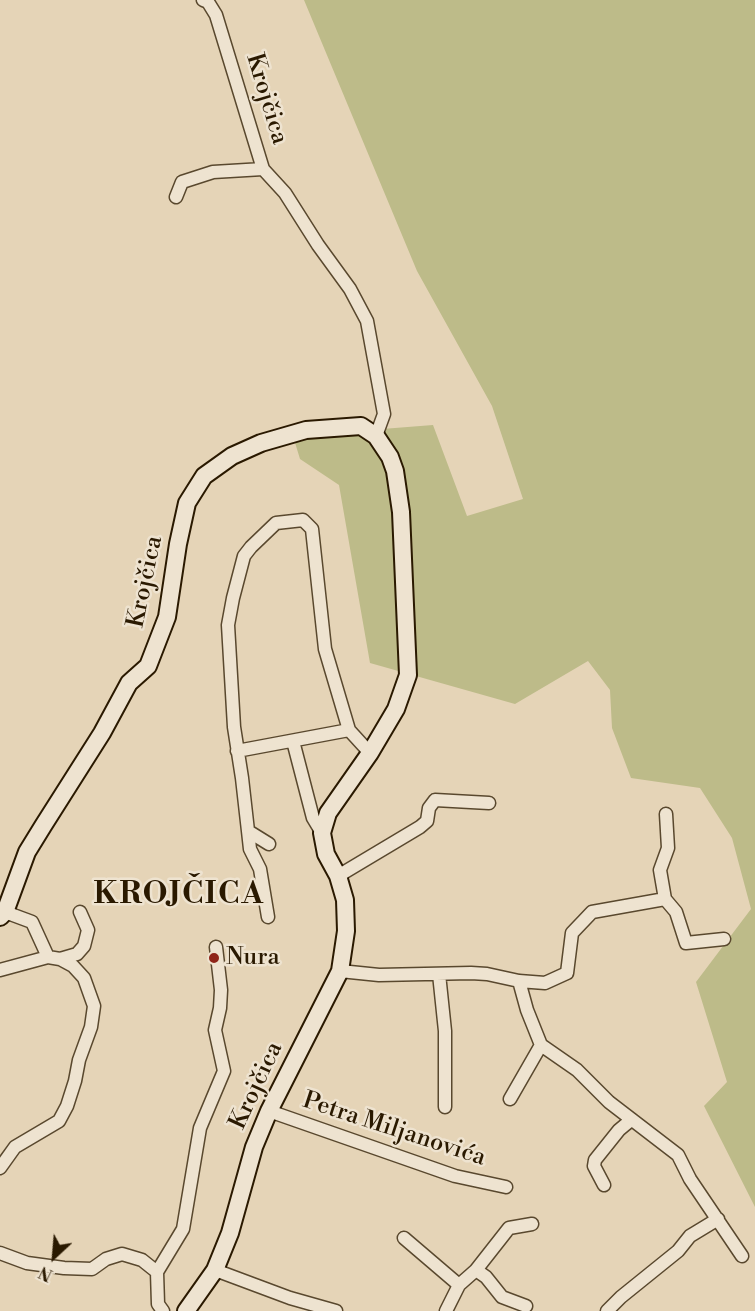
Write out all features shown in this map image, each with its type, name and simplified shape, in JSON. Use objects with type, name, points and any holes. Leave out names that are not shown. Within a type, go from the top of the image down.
[{"type":"main road","name":"Krojčica","points":[[2,914],[32,843],[102,733],[129,684],[148,666],[167,617],[187,503],[204,476],[232,456],[261,443],[306,430],[361,426],[376,436]]},
{"type":"main road","points":[[322,832],[328,813],[396,709],[408,675],[401,512],[395,471],[390,457],[376,436]]},
{"type":"main road","name":"Krojčica","points":[[186,1311],[215,1270],[230,1233],[254,1147],[269,1110],[340,971],[346,931],[345,900],[338,876],[326,854],[322,832]]},
{"type":"street","name":"Krojčica","points":[[203,0],[208,2],[216,15],[263,169],[285,193],[318,245],[350,289],[367,321],[384,414],[376,436]]},
{"type":"street","points":[[176,197],[182,182],[213,172],[263,169]]},
{"type":"street","points":[[268,917],[260,869],[250,849],[234,728],[228,625],[232,598],[244,556],[276,523],[303,520],[312,529],[325,649],[349,730],[369,753]]},
{"type":"street","points":[[237,751],[349,730]]},
{"type":"street","points":[[293,741],[313,818],[322,832]]},
{"type":"street","points":[[338,876],[412,833],[427,821],[429,808],[435,800],[489,803]]},
{"type":"street","points":[[666,814],[668,848],[660,870],[665,899],[676,912],[686,943],[724,939]]},
{"type":"street","points":[[248,831],[269,844]]},
{"type":"street","points":[[340,971],[379,975],[452,972],[487,974],[519,981],[545,983],[567,973],[572,933],[592,912],[665,899]]},
{"type":"street","points":[[0,970],[77,954],[84,946],[88,930],[80,912]]},
{"type":"street","points":[[0,1168],[15,1147],[58,1121],[67,1107],[79,1059],[91,1027],[94,1006],[84,978],[73,966],[54,958],[32,922],[2,914]]},
{"type":"street","points":[[163,1311],[158,1304],[157,1272],[183,1228],[200,1128],[224,1071],[215,1030],[221,990],[216,947]]},
{"type":"street","points":[[439,974],[445,1031],[445,1107]]},
{"type":"street","points":[[519,981],[527,1010],[541,1045],[577,1071],[631,1120],[678,1155],[690,1179],[742,1256]]},
{"type":"street","points":[[510,1099],[541,1045]]},
{"type":"street","name":"Petra Miljanovića","points":[[269,1110],[456,1176],[506,1187]]},
{"type":"street","points":[[604,1185],[594,1166],[595,1160],[619,1130],[631,1120]]},
{"type":"street","points":[[607,1311],[678,1251],[690,1236],[718,1219]]},
{"type":"street","points":[[446,1311],[459,1285],[476,1270],[509,1228],[532,1224]]},
{"type":"street","points":[[404,1238],[459,1285]]},
{"type":"street","points":[[0,1253],[27,1263],[92,1269],[105,1258],[122,1254],[142,1260],[157,1272]]},
{"type":"street","points":[[215,1270],[290,1298],[336,1311]]},
{"type":"street","points":[[476,1270],[486,1277],[502,1297],[526,1306]]},
{"type":"shaded area","points":[[304,0],[755,0],[755,1207],[704,1106],[727,1082],[696,982],[751,909],[732,838],[700,788],[631,778],[612,728],[610,690],[588,661],[515,704],[370,663],[339,485],[300,459],[293,436],[433,425],[467,516],[523,499],[492,406],[417,271]]},
{"type":"place","name":"Nura","points":[[214,958]]},
{"type":"district","name":"KROJČICA","points":[[179,896]]}]
